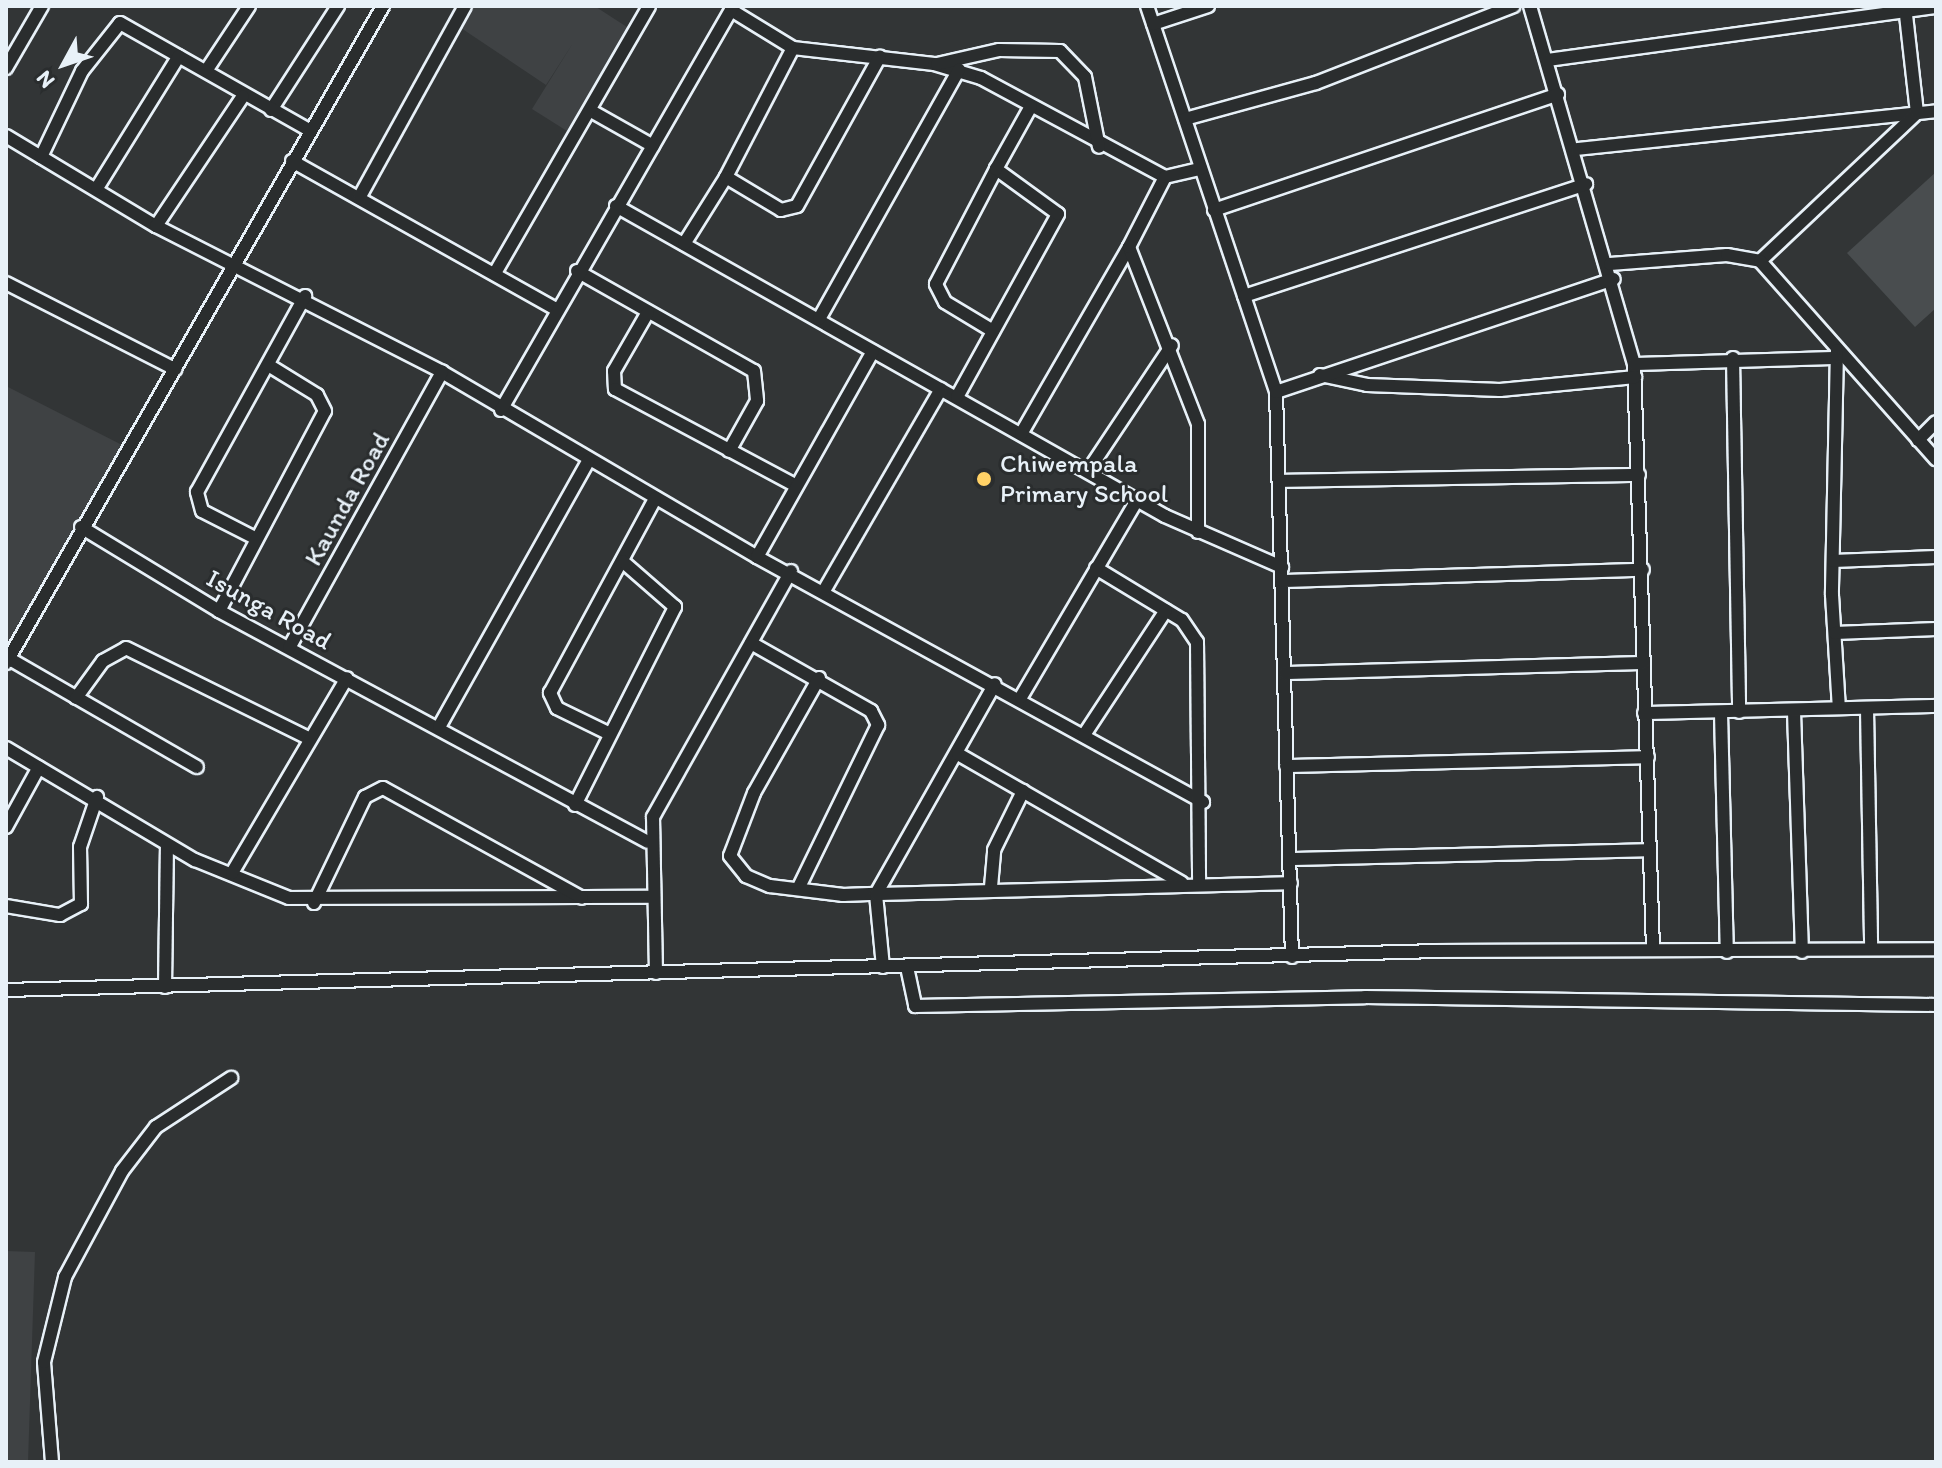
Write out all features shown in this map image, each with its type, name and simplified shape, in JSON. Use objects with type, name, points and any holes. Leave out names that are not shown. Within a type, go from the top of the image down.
[{"type":"street","points":[[6,68],[42,6]]},
{"type":"street","points":[[206,71],[249,6]]},
{"type":"street","points":[[271,110],[338,6]]},
{"type":"street","points":[[197,767],[7,661],[81,527],[383,6]]},
{"type":"street","points":[[359,198],[465,6]]},
{"type":"street","points":[[495,273],[649,6]]},
{"type":"street","points":[[1147,6],[1276,392],[1281,481],[1292,957]]},
{"type":"street","points":[[1153,24],[1208,6]]},
{"type":"street","points":[[1185,119],[1316,83],[1513,6]]},
{"type":"street","points":[[1530,6],[1577,149],[1614,279],[1635,371],[1653,950]]},
{"type":"street","points":[[1548,60],[1936,7]]},
{"type":"street","points":[[501,410],[554,308],[653,146],[732,8],[793,48],[880,56],[959,70],[1031,106],[1099,147],[1165,177],[1201,169]]},
{"type":"street","points":[[1906,9],[1917,113]]},
{"type":"street","points":[[41,157],[82,71],[116,25],[126,23],[243,96],[309,130]]},
{"type":"street","points":[[684,244],[726,177],[793,48]]},
{"type":"street","points":[[934,64],[999,50],[1060,51],[1085,77],[1099,147]]},
{"type":"street","points":[[97,188],[179,56]]},
{"type":"street","points":[[726,177],[781,210],[797,206],[880,56]]},
{"type":"street","points":[[819,319],[959,70]]},
{"type":"street","points":[[1214,210],[1558,94]]},
{"type":"street","points":[[156,226],[243,96]]},
{"type":"street","points":[[993,331],[945,302],[936,284],[1031,106]]},
{"type":"street","points":[[591,111],[653,146]]},
{"type":"street","points":[[1577,149],[1936,111]]},
{"type":"street","points":[[1760,261],[1917,113]]},
{"type":"street","points":[[6,136],[156,226],[305,296],[442,372],[501,410],[757,557],[825,589],[1203,802]]},
{"type":"street","points":[[292,161],[554,308]]},
{"type":"street","points":[[957,397],[1058,214],[996,169]]},
{"type":"street","points":[[1021,434],[1129,247],[1165,177]]},
{"type":"street","points":[[1244,296],[1586,184]]},
{"type":"street","points":[[616,206],[1137,500],[1198,532],[1282,567]]},
{"type":"street","points":[[1129,247],[1172,345],[1198,424],[1198,532]]},
{"type":"street","points":[[1610,264],[1727,255],[1760,261],[1836,354],[1936,459]]},
{"type":"street","points":[[577,271],[744,362],[759,378],[757,401],[729,451]]},
{"type":"street","points":[[1276,392],[1614,279]]},
{"type":"street","points":[[6,283],[175,369]]},
{"type":"street","points":[[255,538],[202,511],[197,492],[305,296]]},
{"type":"street","points":[[648,312],[614,371],[615,389],[795,485]]},
{"type":"street","points":[[1088,471],[1172,345]]},
{"type":"street","points":[[757,557],[873,351]]},
{"type":"street","points":[[1320,375],[1367,385],[1500,390],[1733,358],[1836,354]]},
{"type":"street","points":[[1836,354],[1833,561],[1839,708]]},
{"type":"street","points":[[1733,358],[1739,712]]},
{"type":"street","points":[[219,611],[325,411],[317,395],[268,365]]},
{"type":"street","name":"Kaunda Road","points":[[289,648],[442,372]]},
{"type":"street","points":[[825,589],[941,389]]},
{"type":"street","points":[[1918,440],[1936,422]]},
{"type":"street","points":[[439,727],[589,460]]},
{"type":"street","points":[[1281,481],[1639,475]]},
{"type":"street","points":[[610,734],[557,708],[550,693],[655,499]]},
{"type":"street","points":[[1021,697],[1137,500]]},
{"type":"street","name":"Isunga Road","points":[[81,527],[219,611],[648,842]]},
{"type":"street","points":[[1833,561],[1936,557]]},
{"type":"street","points":[[575,805],[675,607],[622,561]]},
{"type":"street","points":[[1096,568],[1189,627],[1202,655],[1203,802],[1199,883]]},
{"type":"street","points":[[1283,581],[1643,570]]},
{"type":"street","points":[[656,973],[648,842],[653,817],[791,571]]},
{"type":"street","points":[[1084,735],[1166,610]]},
{"type":"street","points":[[1835,633],[1936,629]]},
{"type":"street","points":[[751,643],[819,678],[871,711],[878,725],[798,889]]},
{"type":"street","points":[[76,698],[103,661],[126,648],[308,738]]},
{"type":"street","points":[[1285,673],[1644,663]]},
{"type":"street","points":[[232,873],[308,738],[347,678]]},
{"type":"street","points":[[819,678],[730,845],[734,866],[746,876],[798,889],[921,897],[991,887],[1291,883]]},
{"type":"street","points":[[883,967],[876,894],[995,684]]},
{"type":"street","points":[[1644,713],[1794,712],[1936,706]]},
{"type":"street","points":[[1867,709],[1871,949]]},
{"type":"street","points":[[1794,712],[1802,952]]},
{"type":"street","points":[[1721,713],[1727,952]]},
{"type":"street","points":[[6,748],[97,797],[167,845],[314,903],[651,897]]},
{"type":"street","points":[[958,754],[1182,883]]},
{"type":"street","points":[[1286,766],[1648,757]]},
{"type":"street","points":[[6,827],[39,767]]},
{"type":"street","points":[[314,903],[365,797],[383,788],[582,898]]},
{"type":"street","points":[[991,887],[994,850],[1023,791]]},
{"type":"street","points":[[6,906],[60,915],[81,904],[80,847],[97,797]]},
{"type":"street","points":[[165,987],[167,845]]},
{"type":"street","points":[[1290,859],[1650,850]]},
{"type":"street","points":[[6,990],[1292,957],[1653,950],[1802,952],[1936,949]]},
{"type":"street","points":[[907,967],[915,1006],[1365,997],[1936,1005]]},
{"type":"street","points":[[52,1462],[44,1362],[65,1277],[122,1171],[156,1127],[181,1104],[231,1078]]},
{"type":"shaded area","points":[[470,6],[596,7],[630,29],[567,131],[532,109],[573,43],[546,85],[458,26]]},
{"type":"shaded area","points":[[1936,172],[1936,308],[1915,327],[1847,253]]},
{"type":"shaded area","points":[[6,386],[126,447],[6,657]]},
{"type":"shaded area","points":[[6,1251],[35,1252],[28,1462],[6,1462]]},
{"type":"place","name":"Chiwempala Primary School","points":[[984,479]]}]
